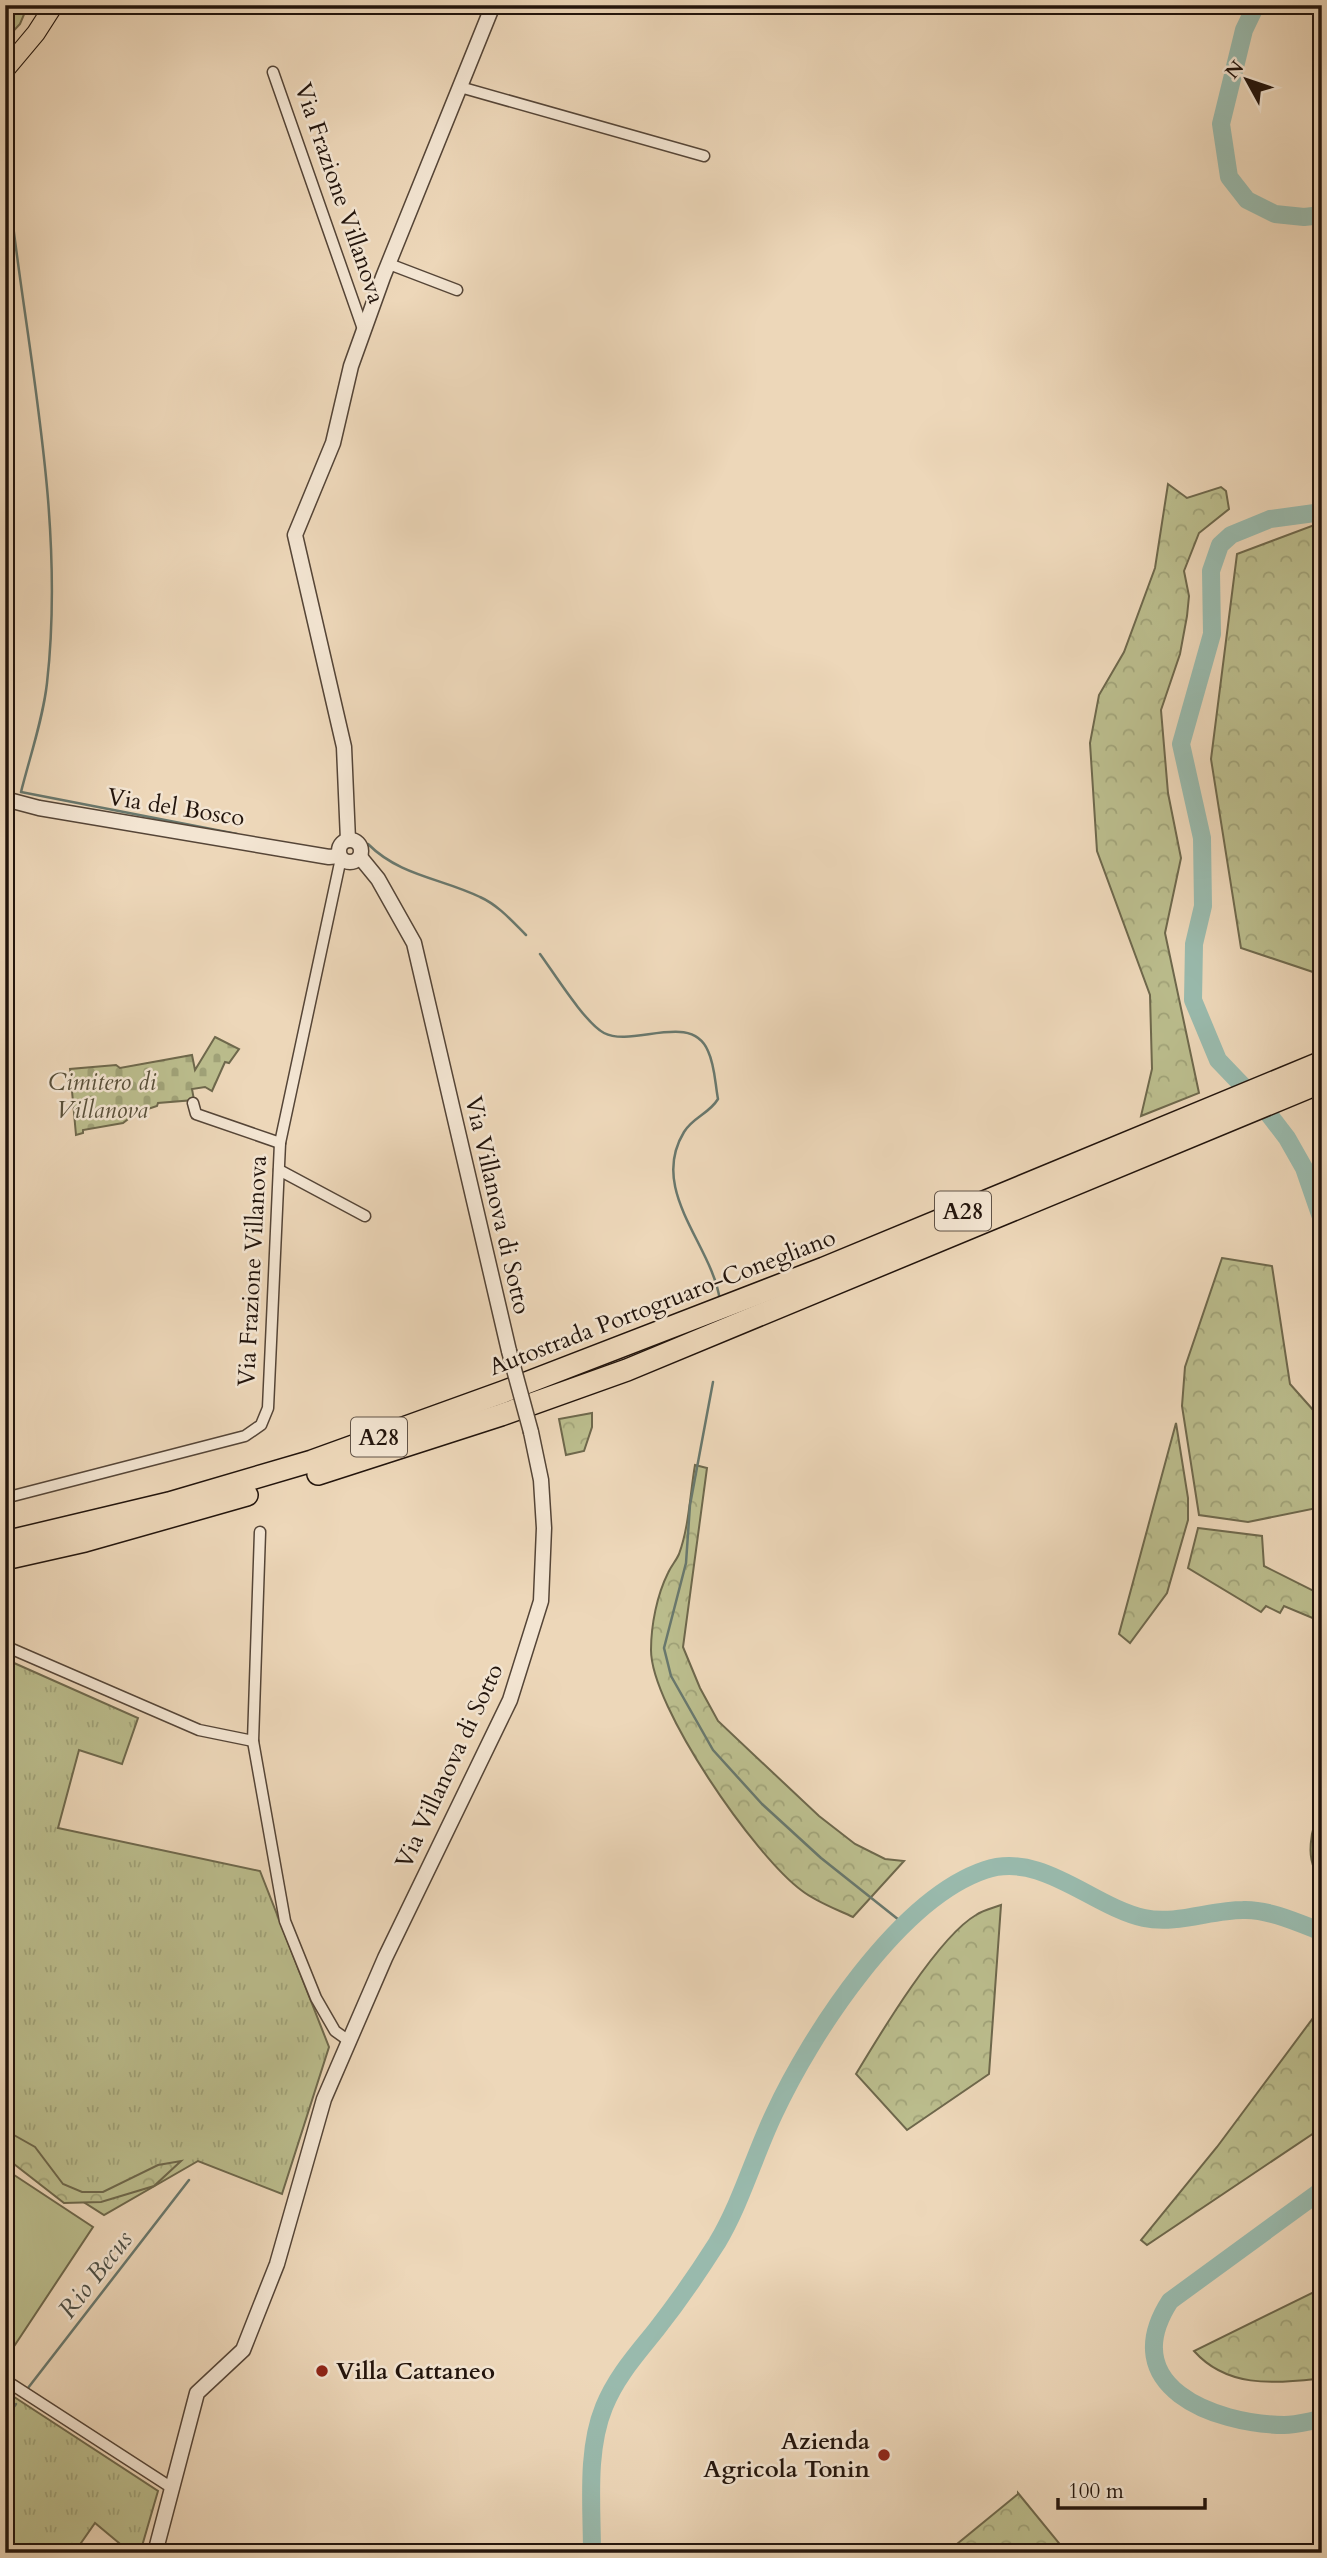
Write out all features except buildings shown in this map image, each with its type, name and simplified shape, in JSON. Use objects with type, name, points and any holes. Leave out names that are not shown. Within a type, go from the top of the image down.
[{"type":"highway","name":"Autostrada Portogruaro-Conegliano","points":[[1106,1162],[1322,1062]]},
{"type":"highway","name":"Autostrada Portogruaro-Conegliano","points":[[5,1542],[78,1534],[214,1505],[502,1415],[627,1370],[684,1334],[1106,1162],[1322,1082]]},
{"type":"highway","name":"Autostrada Portogruaro-Conegliano","points":[[5,1559],[78,1534]]},
{"type":"main road","points":[[5,70],[36,33],[54,5]]},
{"type":"street","name":"Via Frazione Villanova","points":[[348,840],[344,747],[295,535],[333,443],[363,329],[493,5]]},
{"type":"street","name":"Via Frazione Villanova","points":[[274,72],[363,329]]},
{"type":"street","points":[[460,87],[704,156]]},
{"type":"street","name":"Via Frazione Villanova","points":[[389,264],[457,290]]},
{"type":"street","name":"Via del Bosco","points":[[5,799],[39,808],[340,857]]},
{"type":"street","points":[[348,840],[358,843],[360,857],[350,863],[340,857],[340,846],[348,840]]},
{"type":"street","name":"Via Frazione Villanova","points":[[5,1498],[245,1436],[261,1425],[268,1408],[280,1143],[340,857]]},
{"type":"street","name":"Via Villanova di Sotto","points":[[155,2553],[197,2393],[243,2350],[277,2264],[324,2099],[385,1958],[510,1700],[541,1601],[544,1528],[541,1480],[414,943],[378,879],[360,857]]},
{"type":"street","points":[[193,1103],[196,1114],[280,1143]]},
{"type":"street","points":[[279,1170],[365,1216]]},
{"type":"street","points":[[260,1532],[253,1741],[285,1921],[316,1998],[335,2031],[349,2041]]},
{"type":"street","points":[[5,1646],[199,1730],[253,1741]]},
{"type":"street","points":[[5,2380],[172,2488]]},
{"type":"green space","points":[[5,5],[28,5],[20,24],[5,40]]},
{"type":"green space","points":[[1168,484],[1187,498],[1221,487],[1226,491],[1229,509],[1199,533],[1184,571],[1189,596],[1187,616],[1180,654],[1161,710],[1168,793],[1181,858],[1165,933],[1199,1093],[1141,1116],[1152,1069],[1150,995],[1097,851],[1090,743],[1099,695],[1124,652],[1155,568]]},
{"type":"green space","points":[[1317,524],[1322,525],[1322,975],[1241,948],[1211,759],[1237,554]]},
{"type":"green space","name":"Cimitero di Villanova","points":[[215,1037],[239,1049],[229,1063],[225,1062],[212,1091],[205,1087],[192,1089],[194,1100],[158,1103],[157,1106],[136,1113],[123,1123],[83,1130],[83,1133],[76,1135],[70,1069],[116,1065],[120,1068],[192,1055],[195,1070]]},
{"type":"green space","points":[[1222,1258],[1272,1266],[1290,1384],[1322,1420],[1322,1507],[1248,1522],[1199,1515],[1182,1406],[1185,1367]]},
{"type":"green space","points":[[592,1413],[592,1427],[584,1451],[566,1455],[559,1419]]},
{"type":"green space","points":[[1176,1423],[1188,1498],[1188,1520],[1167,1593],[1130,1643],[1119,1634]]},
{"type":"green space","points":[[695,1465],[707,1468],[683,1647],[700,1688],[718,1721],[819,1816],[855,1844],[885,1859],[904,1861],[853,1917],[801,1890],[758,1846],[733,1814],[686,1742],[668,1707],[656,1675],[651,1650],[653,1620],[664,1582],[682,1544]]},
{"type":"green space","points":[[1198,1528],[1262,1536],[1264,1566],[1322,1595],[1322,1622],[1284,1606],[1280,1613],[1266,1606],[1261,1612],[1188,1568]]},
{"type":"green space","points":[[5,1659],[138,1718],[122,1764],[79,1750],[58,1828],[260,1871],[329,2047],[282,2194],[198,2161],[104,2215],[5,2152]]},
{"type":"green space","points":[[1322,1807],[1322,1879],[1312,1863],[1311,1844]]},
{"type":"green space","points":[[1001,1905],[989,2074],[907,2130],[856,2074],[911,1988],[945,1943],[976,1915]]},
{"type":"green space","points":[[1322,2006],[1322,2124],[1314,2133],[1147,2245],[1141,2240],[1217,2147]]},
{"type":"green space","points":[[5,2130],[35,2147],[63,2184],[82,2192],[103,2192],[158,2165],[181,2161],[154,2186],[101,2202],[64,2203],[5,2157]]},
{"type":"green space","points":[[5,2169],[93,2227],[5,2360]]},
{"type":"green space","points":[[1322,2288],[1322,2376],[1316,2379],[1266,2382],[1235,2377],[1207,2363],[1194,2351]]},
{"type":"green space","points":[[5,2391],[158,2491],[140,2553],[131,2553],[95,2523],[74,2553],[19,2553],[5,2544]]},
{"type":"green space","points":[[1018,2494],[1067,2553],[946,2553]]},
{"type":"waterway","points":[[1256,5],[1244,30],[1221,124],[1229,177],[1247,200],[1275,214],[1304,217],[1322,215]]},
{"type":"waterway","points":[[5,154],[40,418],[51,550],[52,617],[47,683],[21,792],[237,834]]},
{"type":"waterway","points":[[1322,512],[1270,519],[1231,535],[1220,545],[1211,571],[1212,634],[1181,744],[1202,838],[1203,906],[1194,944],[1193,1000],[1218,1060],[1264,1108],[1287,1138],[1304,1168],[1322,1220]]},
{"type":"waterway","points":[[368,844],[380,855],[407,870],[487,900],[526,935]]},
{"type":"waterway","points":[[540,954],[579,1009],[604,1033],[630,1037],[689,1033],[700,1039],[708,1051],[718,1099],[684,1132],[675,1154],[673,1175],[678,1197],[715,1280],[720,1301]]},
{"type":"waterway","points":[[713,1382],[690,1505],[686,1563],[664,1648],[671,1676],[713,1750],[762,1804],[821,1858],[904,1924]]},
{"type":"waterway","points":[[592,2553],[592,2460],[598,2424],[614,2386],[680,2298],[717,2243],[733,2212],[774,2114],[810,2046],[861,1973],[921,1909],[953,1886],[985,1870],[1006,1866],[1046,1874],[1124,1912],[1144,1918],[1168,1920],[1253,1910],[1283,1917],[1322,1932]]},
{"type":"waterway","name":"Rio Becus","points":[[28,2388],[189,2180]]},
{"type":"waterway","points":[[1322,2190],[1170,2301],[1156,2331],[1155,2356],[1163,2377],[1180,2394],[1202,2408],[1256,2423],[1289,2425],[1322,2419]]},
{"type":"waterway","name":"Rio Becus","points":[[5,2419],[16,2404]]},
{"type":"place","name":"Villa Cattaneo","points":[[322,2371]]},
{"type":"place","name":"Azienda Agricola Tonin","points":[[884,2455]]}]
